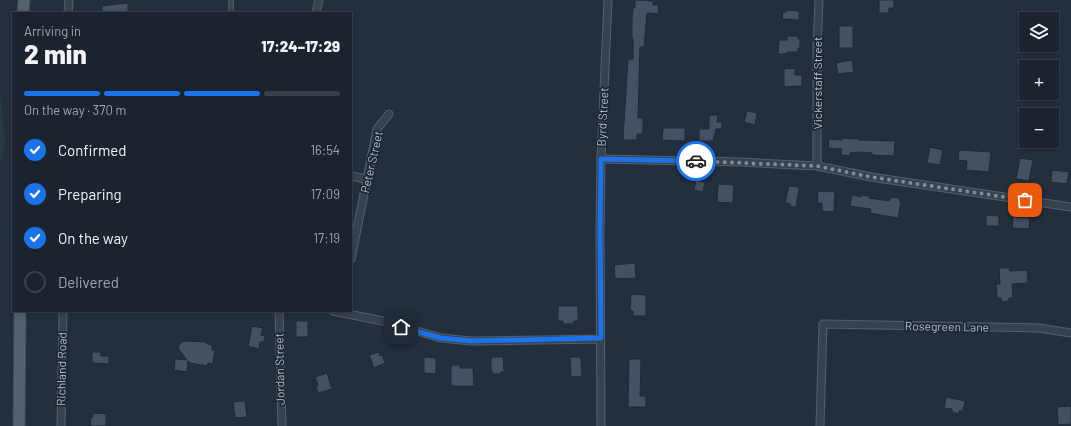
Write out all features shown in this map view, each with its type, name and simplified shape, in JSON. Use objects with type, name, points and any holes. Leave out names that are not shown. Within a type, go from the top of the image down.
[{"type":"main road","points":[[24,0],[24,12]]},
{"type":"main road","points":[[20,312],[20,426]]},
{"type":"street","points":[[68,12],[69,0]]},
{"type":"street","points":[[316,12],[319,0]]},
{"type":"street","name":"Byrd Street","points":[[601,426],[601,159],[608,0]]},
{"type":"street","name":"Vickerstaff Street","points":[[817,166],[817,50],[819,0]]},
{"type":"street","name":"Peter Street","points":[[352,255],[377,129],[389,114]]},
{"type":"street","points":[[601,159],[740,162],[817,166],[871,177],[1071,207]]},
{"type":"street","points":[[352,176],[366,179]]},
{"type":"street","name":"Richland Road","points":[[61,426],[63,312]]},
{"type":"street","name":"Jordan Street","points":[[279,312],[282,426]]},
{"type":"street","points":[[343,312],[383,321],[441,338],[471,341],[601,338]]},
{"type":"street","name":"Rosegreen Lane","points":[[820,426],[823,324],[1039,328],[1071,333]]},
{"type":"lane","points":[[231,12],[232,0]]},
{"type":"green space","points":[[0,93],[5,142],[0,164]]},
{"type":"building","points":[[635,0],[653,1],[653,5],[659,5],[658,14],[647,13],[644,47],[640,47],[638,118],[643,118],[643,134],[637,134],[637,140],[623,140],[628,59],[633,59],[632,20]]},
{"type":"building","points":[[879,0],[894,0],[894,8],[889,8],[889,13],[879,13]]},
{"type":"building","points":[[128,3],[128,12],[102,12],[102,6]]},
{"type":"building","points":[[786,10],[799,11],[799,20],[782,19],[783,12],[786,12]]},
{"type":"building","points":[[839,26],[853,26],[853,48],[839,48]]},
{"type":"building","points":[[787,36],[798,36],[798,39],[800,39],[800,48],[798,48],[798,52],[778,54],[779,40],[787,40]]},
{"type":"building","points":[[852,60],[854,72],[838,74],[836,63]]},
{"type":"building","points":[[795,68],[795,75],[802,75],[802,86],[784,87],[784,69]]},
{"type":"building","points":[[747,111],[757,113],[755,125],[744,122]]},
{"type":"building","points":[[709,115],[718,115],[717,122],[722,122],[722,129],[716,129],[713,141],[699,141],[699,129],[709,129]]},
{"type":"building","points":[[663,128],[685,128],[685,141],[662,140]]},
{"type":"building","points":[[842,138],[895,141],[894,156],[872,155],[872,153],[858,152],[850,153],[850,156],[841,155],[842,149],[828,148],[829,139],[842,140]]},
{"type":"building","points":[[930,147],[943,150],[940,165],[927,163]]},
{"type":"building","points":[[959,150],[991,152],[989,172],[966,170],[967,161],[958,160]]},
{"type":"building","points":[[1020,158],[1033,160],[1029,181],[1016,179]]},
{"type":"building","points":[[1052,170],[1069,172],[1067,184],[1051,182]]},
{"type":"building","points":[[696,180],[705,182],[703,192],[694,190]]},
{"type":"building","points":[[718,184],[734,185],[733,203],[717,202]]},
{"type":"building","points":[[789,186],[799,187],[796,207],[789,206],[790,204],[785,203]]},
{"type":"building","points":[[818,191],[835,192],[834,212],[822,211],[822,203],[817,203]]},
{"type":"building","points":[[852,195],[861,197],[862,195],[869,196],[869,198],[889,201],[891,197],[900,198],[899,201],[901,201],[898,218],[870,213],[871,209],[850,206]]},
{"type":"building","points":[[986,215],[999,216],[999,226],[986,226]]},
{"type":"building","points":[[1013,217],[1030,218],[1029,229],[1012,228]]},
{"type":"building","points":[[635,263],[636,278],[615,279],[614,265]]},
{"type":"building","points":[[999,268],[1009,268],[1010,271],[1027,270],[1028,283],[1012,284],[1013,298],[1009,298],[1009,301],[1002,302],[1001,298],[997,298],[996,284],[1000,284]]},
{"type":"building","points":[[631,294],[646,295],[646,316],[633,316],[633,311],[630,311]]},
{"type":"building","points":[[558,306],[578,306],[578,321],[574,321],[573,324],[563,324],[563,321],[558,321]]},
{"type":"building","points":[[296,321],[308,321],[308,337],[296,337]]},
{"type":"building","points":[[252,326],[263,328],[261,335],[265,336],[264,342],[260,342],[259,349],[248,346]]},
{"type":"building","points":[[183,341],[207,342],[207,344],[212,345],[212,350],[215,350],[213,364],[208,363],[207,366],[190,363],[188,361],[187,372],[174,370],[175,359],[187,360],[178,348]]},
{"type":"building","points":[[92,352],[101,352],[101,356],[109,356],[109,364],[92,363]]},
{"type":"building","points":[[379,352],[385,363],[374,368],[369,355]]},
{"type":"building","points":[[424,357],[436,358],[436,374],[424,373]]},
{"type":"building","points":[[491,357],[503,357],[504,372],[501,372],[501,374],[493,374],[491,371]]},
{"type":"building","points":[[570,357],[581,357],[582,376],[571,377]]},
{"type":"building","points":[[629,359],[641,359],[640,396],[646,396],[646,407],[628,407]]},
{"type":"building","points":[[451,365],[460,365],[460,368],[473,368],[474,386],[451,386]]},
{"type":"building","points":[[327,373],[332,389],[318,393],[316,386],[318,385],[315,377]]},
{"type":"building","points":[[946,397],[965,401],[963,411],[959,411],[959,414],[952,412],[952,409],[944,408]]},
{"type":"building","points":[[245,401],[247,417],[235,418],[233,402]]},
{"type":"building","points":[[1071,406],[1071,424],[1058,425],[1057,407]]},
{"type":"building","points":[[93,413],[106,414],[106,426],[90,426]]},
{"type":"way so far","points":[[696,161],[817,166],[871,177],[1025,200]]},
{"type":"route","points":[[401,327],[441,338],[471,341],[601,338],[601,159],[696,161]]}]
